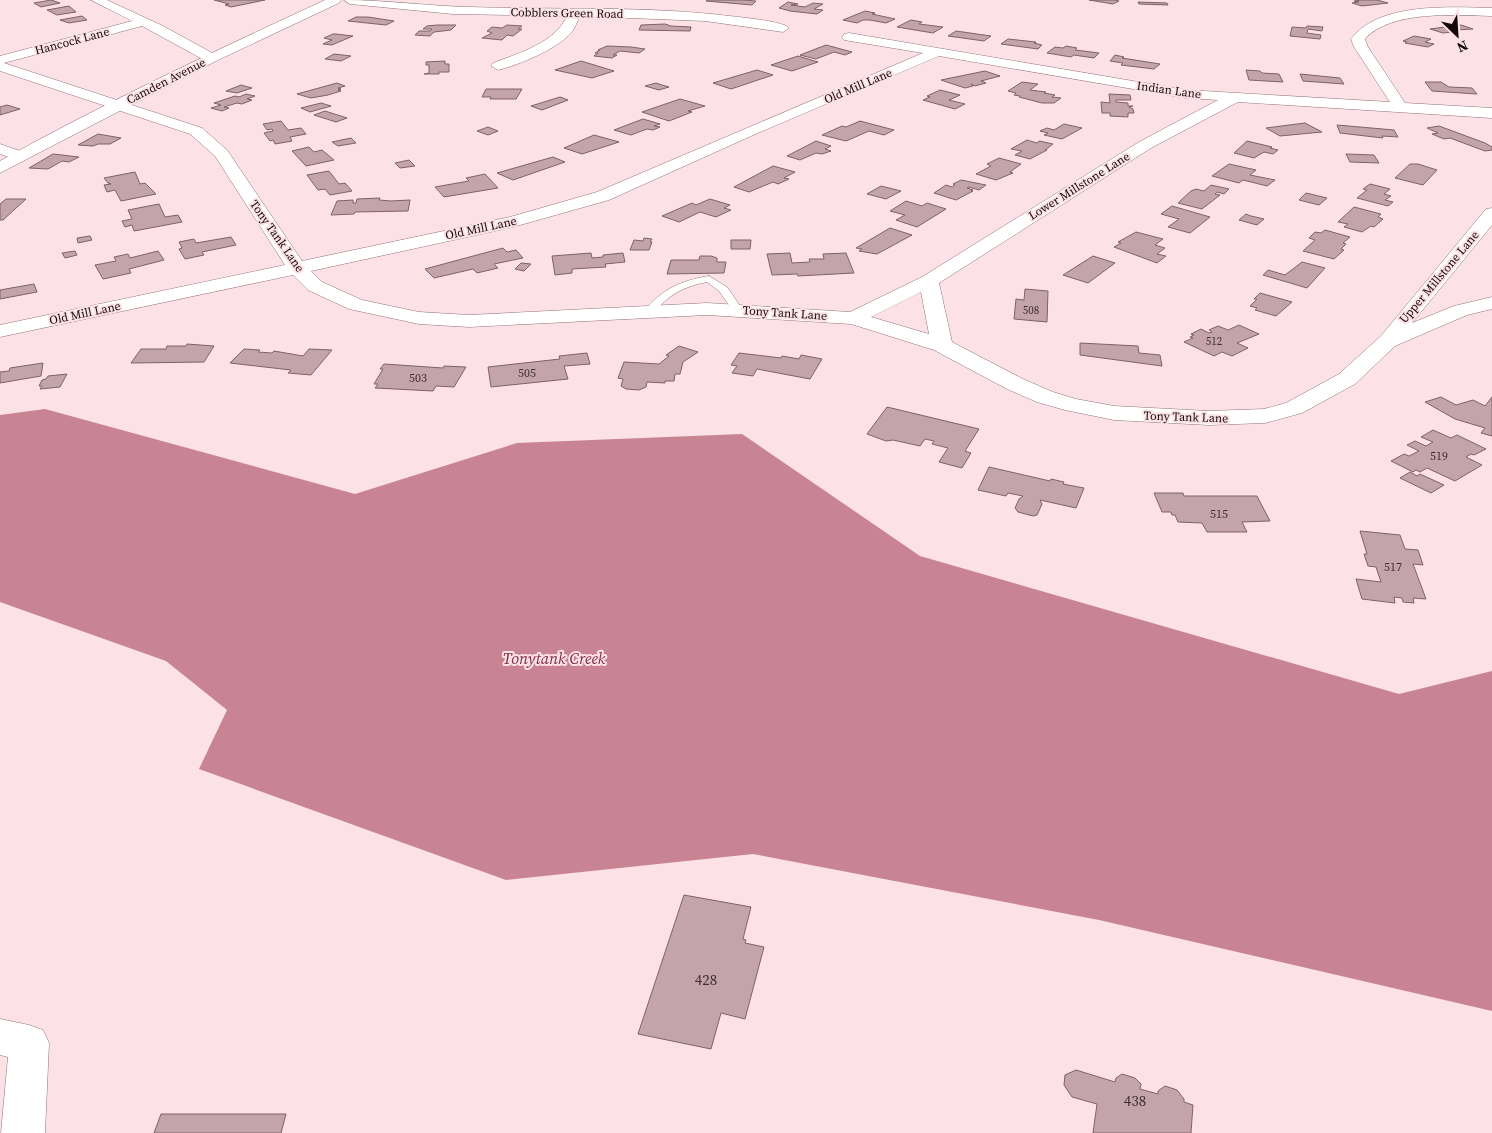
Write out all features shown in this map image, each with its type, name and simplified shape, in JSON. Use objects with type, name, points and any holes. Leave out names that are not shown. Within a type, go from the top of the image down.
[{"type":"street","points":[[97,0],[144,22],[212,58]]},
{"type":"street","name":"Camden Avenue","points":[[0,168],[117,105],[335,0]]},
{"type":"street","name":"Cobblers Green Road","points":[[350,0],[449,10],[720,18],[783,28]]},
{"type":"street","points":[[1401,108],[1366,56],[1358,39],[1361,34],[1367,29],[1388,20],[1441,6],[1492,12]]},
{"type":"street","points":[[498,66],[521,57],[561,35],[567,29],[575,13]]},
{"type":"street","name":"Hancock Lane","points":[[0,60],[144,22]]},
{"type":"street","name":"Indian Lane","points":[[849,37],[1178,93],[1492,113]]},
{"type":"street","name":"Old Mill Lane","points":[[0,331],[513,222],[603,196],[755,129],[938,52]]},
{"type":"street","name":"Hancock Lane","points":[[0,66],[117,105]]},
{"type":"street","name":"Lower Millstone Lane","points":[[853,318],[929,281],[1145,144],[1234,98]]},
{"type":"street","name":"Tony Tank Lane","points":[[117,105],[189,127],[204,137],[221,153],[296,267],[315,286],[356,305],[419,318],[469,322],[650,311],[738,310],[853,318],[942,345],[1022,387],[1045,397],[1073,405],[1114,413],[1242,418],[1264,416],[1294,408],[1347,379],[1387,341],[1461,310],[1492,302]]},
{"type":"street","points":[[0,149],[20,156]]},
{"type":"street","name":"Upper Millstone Lane","points":[[1387,341],[1492,213]]},
{"type":"street","points":[[929,281],[942,345]]},
{"type":"street","points":[[0,1037],[28,1043],[23,1133]]},
{"type":"lane","points":[[650,311],[658,298],[691,282],[709,279],[723,289],[738,310]]},
{"type":"water","name":"Tonytank Creek","points":[[45,409],[355,494],[517,443],[742,434],[920,556],[1399,694],[1492,671],[1492,1011],[1099,920],[753,854],[506,880],[199,769],[227,710],[166,661],[0,602],[0,415]]},
{"type":"building","points":[[51,0],[60,3],[41,7],[34,3]]},
{"type":"building","points":[[214,0],[265,0],[231,7],[225,5],[229,4]]},
{"type":"building","points":[[1089,0],[1114,0],[1119,1],[1113,4]]},
{"type":"building","points":[[1361,0],[1377,0],[1388,3],[1362,6],[1352,3]]},
{"type":"building","points":[[706,1],[756,1],[752,5]]},
{"type":"building","points":[[788,2],[798,4],[791,5],[805,7],[813,3],[823,4],[814,9],[823,10],[817,14],[779,8]]},
{"type":"building","points":[[1138,2],[1167,3],[1168,5],[1139,4]]},
{"type":"building","points":[[69,6],[76,12],[57,15],[47,10]]},
{"type":"building","points":[[865,11],[895,19],[886,23],[863,20],[857,23],[843,20]]},
{"type":"building","points":[[82,16],[87,20],[69,23],[60,20]]},
{"type":"building","points":[[356,17],[394,21],[386,25],[348,21]]},
{"type":"building","points":[[911,20],[922,22],[919,24],[943,27],[933,33],[897,27]]},
{"type":"building","points":[[665,24],[691,27],[690,31],[639,30],[641,25]]},
{"type":"building","points":[[456,25],[451,30],[434,32],[430,36],[415,35],[419,31],[430,31],[432,29],[423,29],[427,26]]},
{"type":"building","points":[[507,25],[522,26],[518,29],[522,29],[513,36],[507,35],[502,40],[482,38],[492,33],[487,31],[492,27],[502,28]]},
{"type":"building","points":[[1461,25],[1473,29],[1443,33],[1430,29]]},
{"type":"building","points":[[1307,26],[1323,27],[1322,31],[1308,29],[1307,33],[1321,35],[1320,39],[1290,36],[1292,27],[1306,28]]},
{"type":"building","points":[[956,31],[991,36],[984,41],[948,36]]},
{"type":"building","points":[[333,34],[353,36],[332,45],[323,44],[332,40],[324,38]]},
{"type":"building","points":[[1414,36],[1431,39],[1425,42],[1434,44],[1428,47],[1403,41]]},
{"type":"building","points":[[1008,39],[1036,42],[1034,43],[1042,45],[1038,49],[1001,44]]},
{"type":"building","points":[[826,45],[852,52],[845,55],[834,52],[816,59],[800,55]]},
{"type":"building","points":[[607,46],[645,49],[639,53],[620,51],[613,55],[617,55],[612,58],[594,56],[600,50],[598,50]]},
{"type":"building","points":[[1066,46],[1077,48],[1075,50],[1099,53],[1094,58],[1047,53],[1055,47],[1063,48]]},
{"type":"building","points":[[334,54],[351,56],[341,61],[325,59]]},
{"type":"building","points":[[1115,55],[1124,57],[1122,58],[1160,64],[1154,69],[1121,65],[1123,63],[1110,61]]},
{"type":"building","points":[[798,56],[818,62],[792,71],[771,65]]},
{"type":"building","points":[[445,61],[445,64],[449,64],[449,72],[424,74],[429,73],[429,65],[426,65],[426,62]]},
{"type":"building","points":[[581,61],[614,71],[592,78],[555,70]]},
{"type":"building","points":[[757,70],[773,75],[731,89],[713,83]]},
{"type":"building","points":[[1246,70],[1279,74],[1283,82],[1249,80]]},
{"type":"building","points":[[985,71],[1000,76],[981,81],[986,83],[975,86],[971,84],[973,86],[965,88],[941,80]]},
{"type":"building","points":[[1300,74],[1340,78],[1344,84],[1303,81]]},
{"type":"building","points":[[1022,82],[1038,84],[1030,90],[1046,92],[1044,93],[1055,95],[1052,97],[1061,98],[1054,103],[1042,103],[1019,97],[1014,95],[1016,93],[1008,91]]},
{"type":"building","points":[[1425,82],[1441,82],[1449,87],[1472,88],[1477,94],[1432,91]]},
{"type":"building","points":[[337,83],[345,86],[338,88],[341,91],[328,95],[311,98],[297,94]]},
{"type":"building","points":[[656,83],[669,87],[659,90],[645,86]]},
{"type":"building","points":[[241,85],[252,88],[237,93],[226,91]]},
{"type":"building","points":[[486,89],[522,89],[516,99],[490,99],[491,97],[482,97]]},
{"type":"building","points":[[940,90],[960,95],[949,100],[965,104],[955,109],[923,100]]},
{"type":"building","points":[[246,94],[255,96],[247,99],[252,100],[242,104],[237,103],[224,107],[229,108],[222,111],[211,108],[221,105],[214,103]]},
{"type":"building","points":[[1109,94],[1130,95],[1131,100],[1116,100],[1116,102],[1128,103],[1128,106],[1133,106],[1129,107],[1133,109],[1134,113],[1128,113],[1128,117],[1110,116],[1110,113],[1102,113],[1101,102],[1110,103]]},
{"type":"building","points":[[560,97],[568,100],[542,110],[531,106]]},
{"type":"building","points":[[680,99],[705,106],[688,111],[692,112],[669,121],[642,112]]},
{"type":"building","points":[[321,103],[331,106],[310,112],[301,108]]},
{"type":"building","points":[[7,105],[20,109],[0,115],[0,107]]},
{"type":"building","points":[[325,111],[347,118],[336,122],[314,115]]},
{"type":"building","points":[[643,119],[660,124],[654,126],[660,127],[653,130],[647,129],[631,135],[614,130]]},
{"type":"building","points":[[281,121],[288,130],[301,128],[306,134],[290,137],[292,141],[275,144],[264,133],[273,131],[272,129],[267,130],[263,124]]},
{"type":"building","points":[[860,121],[894,130],[884,135],[869,131],[846,141],[822,135],[842,126],[846,127]]},
{"type":"building","points":[[1305,123],[1322,132],[1280,136],[1266,128]]},
{"type":"building","points":[[1064,124],[1082,128],[1062,139],[1044,135],[1048,133],[1040,131],[1047,128],[1054,130]]},
{"type":"building","points":[[1337,125],[1394,130],[1398,137],[1382,136],[1383,138],[1340,133]]},
{"type":"building","points":[[1439,126],[1485,143],[1492,147],[1492,150],[1485,151],[1450,138],[1444,139],[1432,134],[1438,133],[1427,128]]},
{"type":"building","points":[[488,127],[498,131],[488,135],[477,131]]},
{"type":"building","points":[[98,134],[121,138],[110,144],[78,145]]},
{"type":"building","points":[[594,135],[619,142],[582,154],[564,148]]},
{"type":"building","points":[[351,138],[356,143],[338,146],[332,142]]},
{"type":"building","points":[[1027,140],[1053,144],[1045,150],[1047,150],[1030,159],[1015,155],[1022,151],[1011,149]]},
{"type":"building","points":[[816,141],[831,146],[825,149],[831,151],[822,154],[816,153],[800,160],[787,156]]},
{"type":"building","points":[[1247,141],[1278,150],[1273,154],[1264,152],[1254,158],[1234,153]]},
{"type":"building","points":[[309,147],[314,152],[322,150],[334,160],[306,166],[292,151]]},
{"type":"building","points":[[53,154],[79,157],[69,162],[62,161],[48,169],[29,168]]},
{"type":"building","points":[[1346,154],[1374,155],[1379,163],[1350,162]]},
{"type":"building","points":[[553,157],[565,162],[513,180],[497,173]]},
{"type":"building","points":[[999,158],[1021,164],[1010,172],[1013,173],[996,180],[976,174],[991,166],[987,164]]},
{"type":"building","points":[[409,160],[415,166],[400,168],[395,163]]},
{"type":"building","points":[[1229,164],[1256,170],[1250,175],[1275,180],[1267,186],[1243,180],[1239,183],[1212,176]]},
{"type":"building","points":[[1410,164],[1418,164],[1437,170],[1423,185],[1395,178]]},
{"type":"building","points":[[773,166],[795,172],[784,178],[789,179],[778,184],[773,182],[749,192],[734,187]]},
{"type":"building","points":[[329,171],[339,184],[345,183],[352,191],[330,195],[325,189],[318,190],[307,175]]},
{"type":"building","points":[[135,172],[140,184],[145,183],[156,194],[121,201],[115,190],[107,192],[104,185],[111,184],[104,178]]},
{"type":"building","points":[[485,174],[498,188],[444,197],[435,187],[469,181],[466,178]]},
{"type":"building","points":[[961,180],[986,185],[979,190],[967,188],[973,191],[956,200],[934,193],[946,185],[952,187],[955,185],[953,184]]},
{"type":"building","points":[[1370,184],[1390,189],[1384,194],[1391,196],[1385,200],[1393,202],[1388,206],[1357,198],[1367,190],[1363,189]]},
{"type":"building","points":[[1211,185],[1229,189],[1224,194],[1217,192],[1215,194],[1220,195],[1202,209],[1178,203],[1191,191],[1196,189],[1204,191]]},
{"type":"building","points":[[881,186],[901,191],[886,199],[867,194]]},
{"type":"building","points":[[1306,193],[1327,198],[1319,205],[1299,200]]},
{"type":"building","points":[[380,198],[379,200],[391,201],[410,200],[408,211],[355,212],[354,214],[331,215],[337,201],[353,200],[353,203],[356,203],[357,199]]},
{"type":"building","points":[[6,199],[26,199],[3,220],[0,220],[0,204]]},
{"type":"building","points":[[710,199],[730,205],[724,208],[731,210],[716,217],[700,212],[679,222],[662,216],[692,203],[696,205]]},
{"type":"building","points":[[906,201],[922,206],[927,203],[946,209],[917,227],[896,220],[905,215],[890,211]]},
{"type":"building","points":[[159,204],[165,217],[178,215],[182,222],[134,231],[132,225],[125,227],[122,221],[132,219],[128,210]]},
{"type":"building","points":[[1172,206],[1210,217],[1190,233],[1168,227],[1179,219],[1161,214]]},
{"type":"building","points":[[1354,207],[1381,214],[1378,217],[1383,219],[1374,227],[1371,226],[1362,232],[1344,227],[1348,224],[1338,222]]},
{"type":"building","points":[[1246,214],[1264,219],[1257,225],[1239,220]]},
{"type":"building","points":[[890,228],[912,235],[877,254],[859,251],[862,249],[856,248]]},
{"type":"building","points":[[1325,230],[1350,237],[1343,243],[1346,244],[1341,249],[1344,250],[1334,259],[1303,251],[1315,240],[1309,238],[1315,232],[1321,233]]},
{"type":"building","points":[[1136,232],[1163,239],[1155,245],[1165,248],[1157,254],[1166,256],[1157,263],[1114,247],[1121,243],[1118,242]]},
{"type":"building","points":[[90,236],[92,240],[78,243],[77,238]]},
{"type":"building","points":[[231,237],[236,245],[202,252],[204,255],[185,259],[179,249],[182,248],[179,242],[194,239],[196,243]]},
{"type":"building","points":[[644,238],[652,239],[649,250],[630,250],[634,240],[643,241]]},
{"type":"building","points":[[731,240],[751,240],[750,249],[731,249]]},
{"type":"building","points":[[503,248],[507,252],[516,250],[523,258],[494,264],[498,268],[477,273],[473,269],[434,278],[425,269]]},
{"type":"building","points":[[75,251],[77,255],[65,258],[62,253]]},
{"type":"building","points":[[158,251],[164,260],[129,269],[131,273],[103,279],[95,265],[116,261],[114,257],[128,254],[130,258]]},
{"type":"building","points":[[591,253],[592,258],[623,253],[625,262],[605,264],[606,267],[572,269],[572,273],[555,275],[552,256]]},
{"type":"building","points":[[790,253],[792,263],[810,262],[809,259],[824,259],[823,254],[846,253],[854,273],[798,276],[797,274],[772,275],[767,254]]},
{"type":"building","points":[[700,256],[711,256],[717,258],[717,262],[726,262],[724,273],[667,274],[671,260],[699,260]]},
{"type":"building","points":[[1093,256],[1115,263],[1088,283],[1063,275]]},
{"type":"building","points":[[1302,262],[1325,268],[1307,288],[1263,275],[1268,270],[1285,275]]},
{"type":"building","points":[[521,263],[531,264],[524,271],[515,269]]},
{"type":"building","points":[[34,284],[37,292],[0,299],[0,290]]},
{"type":"building","points":[[1025,289],[1048,291],[1047,322],[1014,319],[1016,299],[1024,300]]},
{"type":"building","points":[[1260,293],[1292,302],[1276,316],[1255,310],[1257,308],[1250,306]]},
{"type":"building","points":[[1239,325],[1259,334],[1237,343],[1248,348],[1232,356],[1222,352],[1214,356],[1184,342],[1193,338],[1190,337],[1194,335],[1191,334],[1201,329],[1209,333],[1212,332],[1209,330],[1218,326],[1228,330]]},
{"type":"building","points":[[1080,343],[1138,346],[1139,353],[1160,355],[1162,366],[1080,355]]},
{"type":"building","points":[[187,344],[214,346],[204,362],[131,363],[141,349],[166,349],[167,346],[186,346]]},
{"type":"building","points":[[679,346],[698,352],[683,362],[680,374],[675,374],[674,381],[665,381],[665,383],[647,382],[646,387],[639,390],[626,389],[621,386],[623,379],[618,378],[624,362],[659,364],[669,356],[666,355]]},
{"type":"building","points":[[244,349],[272,353],[274,351],[303,356],[309,349],[332,350],[311,375],[288,373],[291,370],[230,363]]},
{"type":"building","points":[[587,353],[590,364],[564,366],[568,379],[491,387],[488,367],[560,359],[559,356]]},
{"type":"building","points":[[739,353],[799,359],[801,355],[822,359],[810,379],[757,369],[753,376],[732,373],[737,366],[731,365]]},
{"type":"building","points":[[43,363],[41,376],[0,383],[0,372],[9,371],[10,368]]},
{"type":"building","points":[[384,364],[443,368],[444,366],[466,367],[454,387],[436,386],[433,391],[375,388],[378,384],[374,384]]},
{"type":"building","points":[[67,374],[60,387],[40,389],[42,386],[39,386],[42,380],[48,376]]},
{"type":"building","points":[[1441,397],[1456,405],[1473,400],[1485,406],[1492,397],[1492,436],[1481,433],[1485,428],[1455,419],[1425,402]]},
{"type":"building","points":[[887,407],[979,429],[965,451],[971,453],[962,468],[939,462],[948,448],[932,444],[934,441],[925,439],[920,446],[893,440],[886,441],[867,434]]},
{"type":"building","points":[[1433,430],[1451,438],[1457,435],[1486,449],[1466,457],[1482,465],[1455,481],[1427,468],[1420,472],[1416,470],[1413,472],[1391,461],[1404,454],[1409,456],[1419,451],[1407,445],[1415,441],[1426,446],[1433,442],[1421,437]]},
{"type":"building","points":[[989,467],[1050,481],[1051,479],[1064,482],[1063,484],[1084,488],[1076,508],[1040,500],[1042,504],[1037,515],[1033,516],[1018,512],[1015,508],[1019,499],[1023,496],[1008,493],[1006,496],[978,490]]},
{"type":"building","points":[[1410,472],[1417,476],[1420,474],[1444,485],[1431,493],[1400,478]]},
{"type":"building","points":[[1154,493],[1183,493],[1184,496],[1257,496],[1270,521],[1242,522],[1247,532],[1207,532],[1202,523],[1178,522],[1175,515],[1172,515],[1171,512],[1162,512]]},
{"type":"building","points":[[1360,531],[1400,535],[1405,549],[1418,550],[1423,565],[1413,564],[1426,599],[1413,598],[1414,603],[1403,602],[1402,598],[1394,597],[1395,603],[1362,599],[1356,579],[1381,582],[1376,567],[1368,566],[1364,554],[1367,554]]},
{"type":"building","points":[[684,895],[751,907],[743,939],[746,940],[745,943],[764,947],[745,1019],[721,1013],[711,1049],[638,1034]]},
{"type":"building","points":[[1076,1070],[1115,1082],[1116,1078],[1122,1074],[1135,1078],[1141,1084],[1140,1089],[1158,1094],[1158,1091],[1165,1086],[1177,1090],[1184,1099],[1184,1102],[1193,1105],[1191,1133],[1093,1133],[1097,1104],[1072,1097],[1064,1085],[1065,1075]]},
{"type":"building","points":[[161,1114],[286,1114],[281,1133],[154,1133]]}]
